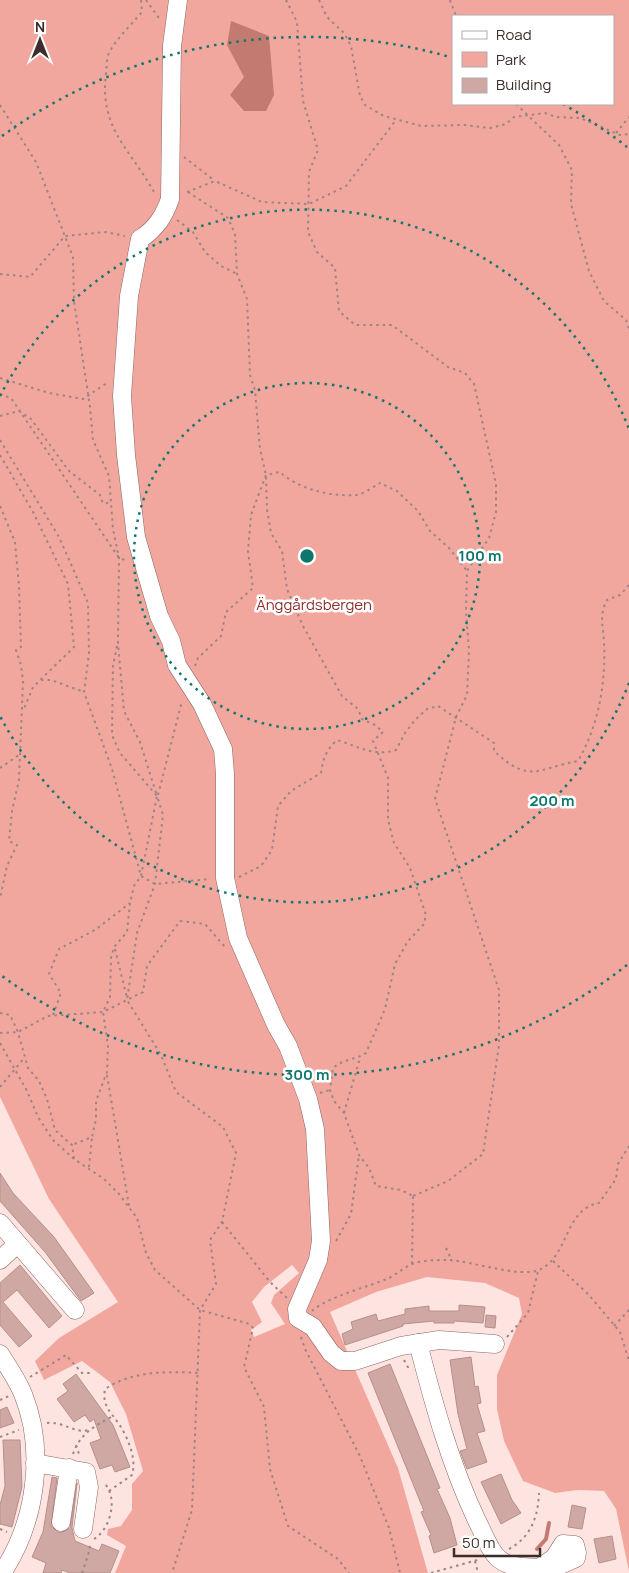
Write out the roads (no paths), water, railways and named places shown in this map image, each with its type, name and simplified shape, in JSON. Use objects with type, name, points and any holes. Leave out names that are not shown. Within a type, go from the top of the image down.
[{"type":"street","points":[[178,0],[172,34],[170,199],[166,212],[150,232],[140,239],[129,296],[123,377],[126,455],[136,536],[159,616],[171,641],[177,665],[188,680],[223,749],[225,774],[225,878],[238,938],[276,1025],[288,1046],[308,1098],[315,1129],[321,1241],[316,1266],[301,1315],[314,1327],[331,1353],[341,1361],[355,1361],[390,1348],[418,1343],[460,1340],[495,1344]]},
{"type":"street","points":[[0,1223],[75,1310]]},
{"type":"street","points":[[0,1260],[17,1244]]},
{"type":"street","points":[[418,1343],[443,1439],[491,1557],[511,1565],[542,1571]]},
{"type":"street","points":[[0,1354],[12,1372],[25,1399],[32,1432],[35,1463],[32,1497],[27,1521],[9,1571]]},
{"type":"street","points":[[35,1463],[86,1472],[89,1479],[85,1537]]},
{"type":"street","points":[[61,1522],[69,1468]]},
{"type":"waterway","points":[[537,1549],[546,1539],[549,1523]]},
{"type":"park label","name":"Änggårdsbergen","points":[[314,604]]}]
